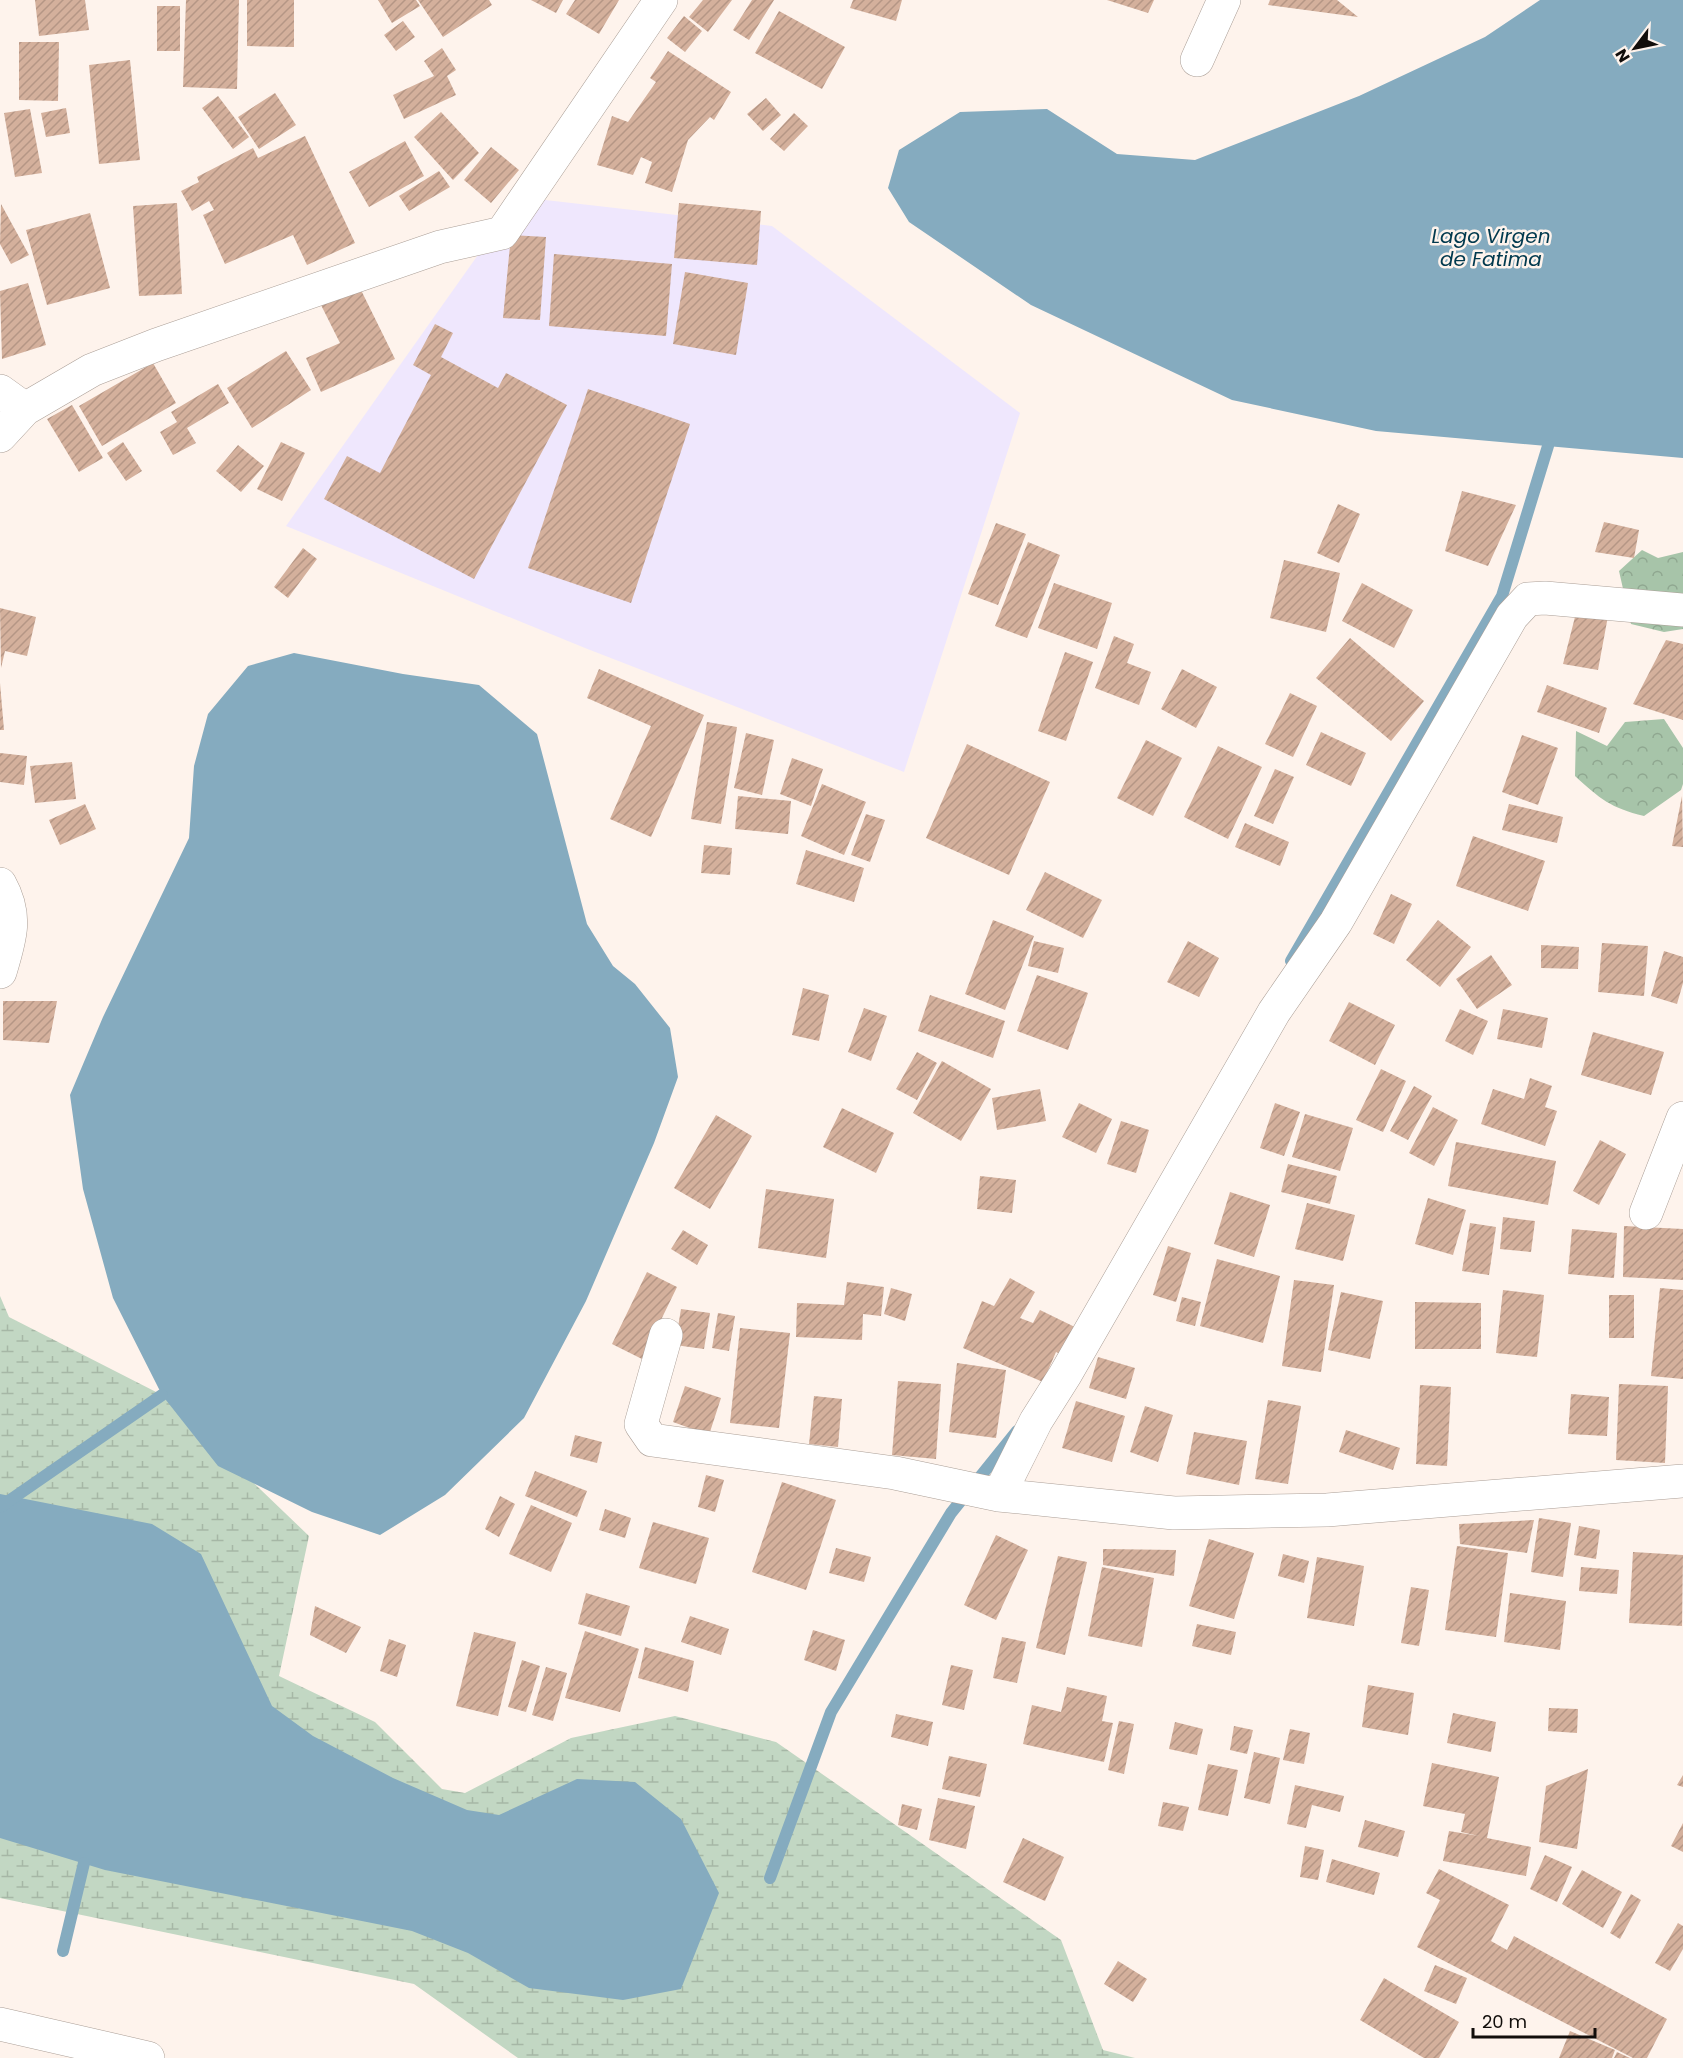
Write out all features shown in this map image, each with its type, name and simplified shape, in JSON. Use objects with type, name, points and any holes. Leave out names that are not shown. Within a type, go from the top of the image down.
[{"type":"street","points":[[0,436],[13,400],[156,345],[440,247],[502,233],[661,0]]},
{"type":"street","points":[[1197,60],[1224,0]]},
{"type":"street","points":[[999,1495],[1036,1421],[1065,1375],[1274,1012],[1336,922],[1512,616],[1528,599],[1545,598],[1683,610]]},
{"type":"street","points":[[0,884],[9,900],[12,932],[0,972]]},
{"type":"street","points":[[1646,1213],[1683,1118]]},
{"type":"street","points":[[666,1335],[641,1424],[652,1440],[894,1473],[999,1495],[1174,1513],[1327,1510],[1683,1481]]},
{"type":"street","points":[[0,2024],[148,2058]]},
{"type":"shaded area","points":[[519,197],[772,226],[1020,413],[904,772],[585,648],[286,526]]},
{"type":"green space","points":[[1642,550],[1658,558],[1683,552],[1683,629],[1664,632],[1631,624],[1619,571]]},
{"type":"green space","points":[[1664,719],[1683,748],[1683,784],[1681,790],[1644,816],[1606,802],[1575,776],[1576,731],[1607,746],[1625,722]]},
{"type":"green space","points":[[0,1296],[9,1317],[162,1395],[309,1536],[279,1676],[375,1722],[442,1789],[465,1793],[571,1738],[675,1716],[776,1742],[1061,1940],[1103,2050],[1135,2058],[518,2058],[414,1984],[0,1898]]},
{"type":"water","name":"Lago Virgen de Fatima","points":[[1540,0],[1683,0],[1683,458],[1376,431],[1232,400],[1031,305],[909,222],[888,188],[899,150],[960,112],[1047,109],[1117,154],[1195,160],[1359,96],[1485,37]]},
{"type":"water","points":[[294,653],[403,674],[479,685],[537,734],[587,924],[613,966],[635,984],[670,1028],[678,1077],[654,1143],[586,1301],[524,1418],[445,1495],[380,1535],[312,1512],[218,1466],[162,1395],[113,1298],[83,1189],[70,1095],[103,1017],[189,838],[194,766],[208,714],[248,666]]},
{"type":"water","points":[[0,1494],[152,1524],[201,1554],[272,1706],[313,1736],[393,1778],[467,1810],[499,1815],[577,1779],[635,1782],[681,1819],[719,1893],[681,1989],[623,2000],[529,1988],[468,1953],[412,1931],[105,1870],[0,1838]]},
{"type":"building","points":[[35,0],[85,0],[89,30],[39,36]]},
{"type":"building","points":[[186,0],[239,0],[237,89],[183,87]]},
{"type":"building","points":[[247,0],[294,0],[294,47],[247,46]]},
{"type":"building","points":[[378,0],[416,0],[420,6],[392,23]]},
{"type":"building","points":[[418,0],[489,0],[492,5],[443,37]]},
{"type":"building","points":[[531,0],[563,0],[556,13]]},
{"type":"building","points":[[575,0],[619,0],[599,34],[566,14]]},
{"type":"building","points":[[703,0],[732,0],[708,32],[689,17]]},
{"type":"building","points":[[752,0],[774,0],[749,40],[733,30]]},
{"type":"building","points":[[853,0],[902,0],[896,21],[850,8]]},
{"type":"building","points":[[1107,0],[1154,0],[1148,13]]},
{"type":"building","points":[[1270,0],[1337,0],[1358,17],[1268,5]]},
{"type":"building","points":[[157,6],[180,6],[180,51],[157,51]]},
{"type":"building","points":[[779,11],[845,47],[822,89],[755,53]]},
{"type":"building","points":[[684,16],[702,31],[685,52],[667,38]]},
{"type":"building","points":[[403,21],[415,37],[396,51],[384,35]]},
{"type":"building","points":[[19,42],[59,42],[58,101],[19,100]]},
{"type":"building","points":[[442,48],[456,70],[447,76],[456,95],[404,119],[393,95],[434,76],[424,61]]},
{"type":"building","points":[[668,51],[731,92],[714,120],[710,117],[688,140],[672,192],[645,183],[652,162],[641,157],[633,175],[597,165],[612,116],[628,122],[656,82],[650,78]]},
{"type":"building","points":[[130,60],[140,160],[99,164],[89,65]]},
{"type":"building","points":[[275,93],[296,125],[259,149],[238,117]]},
{"type":"building","points":[[218,96],[249,137],[233,149],[202,108]]},
{"type":"building","points":[[766,98],[781,115],[763,131],[747,114]]},
{"type":"building","points":[[66,108],[70,133],[46,137],[41,113]]},
{"type":"building","points":[[30,109],[42,173],[15,177],[4,113]]},
{"type":"building","points":[[441,112],[479,153],[453,180],[414,137]]},
{"type":"building","points":[[794,113],[808,126],[784,151],[770,139]]},
{"type":"building","points":[[305,136],[355,243],[307,265],[293,235],[225,264],[203,215],[214,210],[209,201],[192,211],[181,191],[199,182],[197,177],[253,148],[258,158]]},
{"type":"building","points":[[405,141],[424,176],[369,207],[349,172]]},
{"type":"building","points":[[491,147],[519,170],[491,203],[464,180]]},
{"type":"building","points":[[439,171],[450,187],[409,211],[399,196]]},
{"type":"building","points":[[177,203],[182,294],[139,296],[133,206]]},
{"type":"building","points":[[679,203],[761,211],[757,265],[674,258]]},
{"type":"building","points":[[1,204],[29,255],[11,264],[0,244]]},
{"type":"building","points":[[90,213],[110,288],[47,305],[26,230]]},
{"type":"building","points":[[511,235],[546,237],[540,320],[503,318]]},
{"type":"building","points":[[554,254],[672,264],[666,336],[549,326]]},
{"type":"building","points":[[685,272],[748,283],[736,355],[673,344]]},
{"type":"building","points":[[28,283],[46,345],[2,359],[0,291]]},
{"type":"building","points":[[360,288],[395,359],[321,392],[306,358],[340,343],[321,305]]},
{"type":"building","points":[[435,324],[453,333],[441,357],[498,388],[506,373],[567,405],[474,579],[324,499],[347,456],[380,473],[431,375],[413,365]]},
{"type":"building","points":[[286,351],[311,390],[252,428],[227,388]]},
{"type":"building","points":[[153,363],[176,403],[102,446],[79,406]]},
{"type":"building","points":[[218,384],[229,403],[187,428],[196,443],[173,455],[160,432],[177,422],[171,412]]},
{"type":"building","points":[[588,389],[690,424],[631,603],[528,568]]},
{"type":"building","points":[[72,405],[103,458],[79,472],[47,419]]},
{"type":"building","points":[[123,442],[142,471],[126,481],[107,453]]},
{"type":"building","points":[[281,442],[305,453],[282,501],[257,489]]},
{"type":"building","points":[[238,445],[264,466],[241,492],[216,471]]},
{"type":"building","points":[[1462,491],[1516,505],[1488,566],[1445,551]]},
{"type":"building","points":[[1338,504],[1360,514],[1339,563],[1317,553]]},
{"type":"building","points":[[1604,522],[1639,530],[1634,558],[1595,552]]},
{"type":"building","points":[[996,523],[1026,534],[998,605],[968,594]]},
{"type":"building","points":[[1028,542],[1060,555],[1027,638],[995,626]]},
{"type":"building","points":[[303,548],[317,559],[288,598],[274,587]]},
{"type":"building","points":[[1284,560],[1340,573],[1326,632],[1270,618]]},
{"type":"building","points":[[1054,583],[1112,603],[1097,649],[1038,628]]},
{"type":"building","points":[[1362,583],[1413,610],[1394,648],[1342,621]]},
{"type":"building","points":[[0,608],[36,617],[27,656],[5,651],[1,668]]},
{"type":"building","points":[[1577,609],[1608,616],[1598,670],[1563,664]]},
{"type":"building","points":[[1114,636],[1134,644],[1127,663],[1151,672],[1139,705],[1095,688]]},
{"type":"building","points":[[1350,638],[1424,701],[1391,741],[1316,678]]},
{"type":"building","points":[[1666,640],[1683,644],[1683,720],[1633,704]]},
{"type":"building","points":[[1065,652],[1093,662],[1066,741],[1038,731]]},
{"type":"building","points":[[599,669],[704,715],[651,837],[610,819],[651,726],[587,698]]},
{"type":"building","points":[[1182,669],[1217,687],[1196,728],[1161,709]]},
{"type":"building","points":[[0,683],[4,730],[0,730]]},
{"type":"building","points":[[1547,685],[1607,708],[1599,733],[1537,712]]},
{"type":"building","points":[[1290,693],[1317,706],[1293,757],[1265,744]]},
{"type":"building","points":[[707,722],[737,727],[721,824],[691,819]]},
{"type":"building","points":[[1321,732],[1366,753],[1351,786],[1306,765]]},
{"type":"building","points":[[746,733],[774,740],[762,795],[734,788]]},
{"type":"building","points":[[1522,735],[1558,748],[1538,805],[1502,792]]},
{"type":"building","points":[[1146,740],[1182,758],[1153,816],[1117,798]]},
{"type":"building","points":[[967,744],[1050,782],[1009,875],[926,838]]},
{"type":"building","points":[[1218,746],[1262,767],[1228,839],[1184,817]]},
{"type":"building","points":[[0,753],[27,756],[24,785],[0,782]]},
{"type":"building","points":[[792,758],[823,769],[811,806],[780,794]]},
{"type":"building","points":[[72,762],[76,799],[35,803],[30,766]]},
{"type":"building","points":[[1275,769],[1294,777],[1273,824],[1254,816]]},
{"type":"building","points":[[822,784],[866,802],[844,855],[801,836]]},
{"type":"building","points":[[738,796],[791,801],[788,834],[735,829]]},
{"type":"building","points":[[1682,796],[1683,847],[1672,846]]},
{"type":"building","points":[[85,804],[96,829],[60,845],[49,820]]},
{"type":"building","points":[[1509,804],[1563,817],[1557,843],[1502,830]]},
{"type":"building","points":[[866,814],[885,820],[870,862],[851,855]]},
{"type":"building","points":[[1245,823],[1289,842],[1280,866],[1235,847]]},
{"type":"building","points":[[1473,836],[1545,861],[1528,911],[1456,886]]},
{"type":"building","points":[[704,845],[732,848],[730,875],[701,873]]},
{"type":"building","points":[[806,850],[864,868],[854,902],[796,884]]},
{"type":"building","points":[[1045,872],[1102,900],[1083,938],[1026,910]]},
{"type":"building","points":[[1391,894],[1412,904],[1394,944],[1373,934]]},
{"type":"building","points":[[993,920],[1034,936],[1005,1010],[965,994]]},
{"type":"building","points":[[1438,920],[1471,947],[1440,987],[1406,960]]},
{"type":"building","points":[[1034,941],[1064,948],[1058,973],[1028,966]]},
{"type":"building","points":[[1188,941],[1219,958],[1199,997],[1167,982]]},
{"type":"building","points":[[1602,943],[1648,946],[1644,996],[1598,992]]},
{"type":"building","points":[[1541,945],[1579,947],[1578,969],[1541,968]]},
{"type":"building","points":[[1664,951],[1683,957],[1683,983],[1677,1004],[1651,996]]},
{"type":"building","points":[[1491,955],[1512,985],[1477,1009],[1456,979]]},
{"type":"building","points":[[1037,975],[1088,993],[1068,1050],[1017,1031]]},
{"type":"building","points":[[803,988],[829,995],[819,1041],[792,1035]]},
{"type":"building","points":[[930,995],[1005,1021],[993,1058],[918,1031]]},
{"type":"building","points":[[3,1001],[57,1001],[49,1043],[3,1040]]},
{"type":"building","points":[[1349,1002],[1395,1025],[1375,1065],[1329,1041]]},
{"type":"building","points":[[864,1008],[887,1016],[871,1061],[848,1052]]},
{"type":"building","points":[[1460,1009],[1488,1021],[1473,1055],[1445,1041]]},
{"type":"building","points":[[1503,1009],[1548,1018],[1542,1048],[1497,1039]]},
{"type":"building","points":[[1593,1032],[1664,1052],[1651,1095],[1581,1075]]},
{"type":"building","points":[[917,1052],[937,1063],[917,1100],[896,1089]]},
{"type":"building","points":[[942,1061],[991,1089],[961,1141],[913,1113]]},
{"type":"building","points":[[1381,1069],[1406,1081],[1383,1132],[1356,1120]]},
{"type":"building","points":[[1530,1078],[1552,1086],[1545,1107],[1557,1111],[1545,1146],[1481,1124],[1493,1089],[1524,1099]]},
{"type":"building","points":[[1414,1086],[1432,1096],[1408,1140],[1390,1131]]},
{"type":"building","points":[[1040,1089],[1046,1121],[997,1130],[992,1098]]},
{"type":"building","points":[[1079,1103],[1112,1119],[1096,1153],[1062,1137]]},
{"type":"building","points":[[1275,1103],[1300,1112],[1284,1156],[1260,1148]]},
{"type":"building","points":[[1433,1107],[1458,1120],[1434,1166],[1409,1153]]},
{"type":"building","points":[[842,1108],[894,1133],[876,1173],[823,1147]]},
{"type":"building","points":[[1305,1114],[1353,1128],[1340,1171],[1292,1157]]},
{"type":"building","points":[[716,1115],[752,1136],[710,1209],[674,1188]]},
{"type":"building","points":[[1121,1121],[1149,1130],[1136,1173],[1107,1164]]},
{"type":"building","points":[[1600,1140],[1626,1154],[1599,1205],[1573,1191]]},
{"type":"building","points":[[1456,1142],[1556,1161],[1548,1205],[1448,1186]]},
{"type":"building","points":[[1288,1164],[1337,1176],[1330,1204],[1281,1192]]},
{"type":"building","points":[[980,1176],[1016,1180],[1012,1213],[977,1209]]},
{"type":"building","points":[[766,1189],[834,1199],[826,1258],[758,1248]]},
{"type":"building","points":[[1230,1192],[1270,1205],[1254,1257],[1214,1244]]},
{"type":"building","points":[[1428,1198],[1466,1210],[1453,1255],[1415,1244]]},
{"type":"building","points":[[1307,1203],[1355,1215],[1343,1261],[1295,1249]]},
{"type":"building","points":[[1503,1217],[1535,1221],[1531,1252],[1500,1249]]},
{"type":"building","points":[[1470,1223],[1496,1227],[1489,1275],[1462,1271]]},
{"type":"building","points":[[1624,1226],[1683,1229],[1683,1280],[1623,1277]]},
{"type":"building","points":[[1572,1229],[1617,1233],[1614,1278],[1568,1274]]},
{"type":"building","points":[[683,1230],[708,1245],[697,1265],[671,1249]]},
{"type":"building","points":[[1168,1246],[1191,1253],[1176,1302],[1153,1295]]},
{"type":"building","points":[[1217,1259],[1280,1276],[1263,1343],[1200,1326]]},
{"type":"building","points":[[647,1272],[677,1287],[642,1359],[612,1344]]},
{"type":"building","points":[[1010,1278],[1035,1292],[1020,1318],[1033,1323],[1040,1310],[1081,1330],[1067,1358],[1056,1352],[1043,1382],[963,1348],[982,1301],[994,1306]]},
{"type":"building","points":[[1294,1280],[1334,1285],[1321,1372],[1282,1366]]},
{"type":"building","points":[[847,1282],[884,1287],[881,1316],[863,1314],[862,1340],[796,1337],[797,1303],[844,1305]]},
{"type":"building","points":[[891,1288],[912,1294],[905,1321],[884,1314]]},
{"type":"building","points":[[1660,1288],[1683,1290],[1683,1379],[1651,1376]]},
{"type":"building","points":[[1503,1290],[1544,1295],[1537,1357],[1496,1353]]},
{"type":"building","points":[[1341,1292],[1383,1301],[1370,1359],[1328,1350]]},
{"type":"building","points":[[1609,1295],[1634,1295],[1634,1338],[1609,1338]]},
{"type":"building","points":[[1182,1297],[1201,1302],[1195,1326],[1176,1321]]},
{"type":"building","points":[[1415,1302],[1481,1303],[1481,1349],[1415,1349]]},
{"type":"building","points":[[681,1309],[710,1313],[704,1349],[675,1345]]},
{"type":"building","points":[[718,1313],[735,1316],[729,1351],[712,1348]]},
{"type":"building","points":[[740,1328],[790,1333],[779,1428],[730,1423]]},
{"type":"building","points":[[1098,1357],[1135,1368],[1126,1399],[1089,1388]]},
{"type":"building","points":[[957,1363],[1006,1370],[996,1438],[949,1432]]},
{"type":"building","points":[[898,1381],[941,1384],[936,1459],[892,1455]]},
{"type":"building","points":[[1619,1384],[1668,1386],[1665,1463],[1616,1460]]},
{"type":"building","points":[[1420,1385],[1451,1387],[1447,1466],[1416,1464]]},
{"type":"building","points":[[685,1386],[721,1398],[709,1435],[673,1422]]},
{"type":"building","points":[[1571,1394],[1609,1397],[1607,1436],[1568,1434]]},
{"type":"building","points":[[814,1396],[842,1399],[838,1447],[809,1444]]},
{"type":"building","points":[[1268,1400],[1301,1406],[1288,1484],[1255,1479]]},
{"type":"building","points":[[1076,1401],[1125,1416],[1112,1462],[1062,1448]]},
{"type":"building","points":[[1145,1406],[1173,1415],[1158,1462],[1130,1452]]},
{"type":"building","points":[[1346,1430],[1400,1448],[1393,1470],[1339,1452]]},
{"type":"building","points":[[1194,1432],[1247,1441],[1239,1485],[1186,1474]]},
{"type":"building","points":[[575,1435],[602,1442],[597,1463],[570,1456]]},
{"type":"building","points":[[535,1471],[587,1491],[577,1517],[525,1496]]},
{"type":"building","points":[[706,1475],[724,1480],[715,1512],[698,1507]]},
{"type":"building","points":[[782,1482],[836,1500],[806,1590],[752,1572]]},
{"type":"building","points":[[500,1496],[515,1504],[499,1537],[485,1529]]},
{"type":"building","points":[[531,1505],[572,1523],[551,1572],[509,1554]]},
{"type":"building","points":[[605,1509],[631,1518],[625,1538],[599,1530]]},
{"type":"building","points":[[1539,1518],[1571,1523],[1563,1577],[1531,1572]]},
{"type":"building","points":[[1534,1520],[1527,1553],[1460,1544],[1459,1524]]},
{"type":"building","points":[[653,1522],[709,1538],[696,1584],[639,1568]]},
{"type":"building","points":[[1579,1526],[1600,1530],[1596,1559],[1574,1555]]},
{"type":"building","points":[[996,1535],[1028,1550],[996,1620],[964,1605]]},
{"type":"building","points":[[1209,1539],[1254,1553],[1234,1619],[1189,1606]]},
{"type":"building","points":[[1457,1546],[1508,1553],[1496,1637],[1445,1630]]},
{"type":"building","points":[[836,1548],[871,1557],[864,1582],[829,1573]]},
{"type":"building","points":[[1103,1549],[1176,1550],[1174,1576],[1103,1565]]},
{"type":"building","points":[[1633,1552],[1683,1555],[1682,1626],[1629,1623]]},
{"type":"building","points":[[1283,1554],[1309,1561],[1304,1583],[1278,1576]]},
{"type":"building","points":[[1058,1556],[1087,1562],[1065,1655],[1036,1648]]},
{"type":"building","points":[[1317,1557],[1364,1566],[1354,1626],[1307,1618]]},
{"type":"building","points":[[1102,1567],[1154,1578],[1142,1647],[1088,1636]]},
{"type":"building","points":[[1581,1567],[1619,1570],[1617,1594],[1579,1591]]},
{"type":"building","points":[[1411,1587],[1429,1590],[1419,1646],[1401,1643]]},
{"type":"building","points":[[586,1593],[630,1606],[621,1636],[578,1624]]},
{"type":"building","points":[[1510,1593],[1566,1601],[1560,1650],[1504,1642]]},
{"type":"building","points":[[315,1606],[361,1627],[346,1653],[310,1635]]},
{"type":"building","points":[[690,1616],[729,1629],[721,1655],[681,1642]]},
{"type":"building","points":[[1197,1624],[1236,1632],[1231,1655],[1192,1646]]},
{"type":"building","points":[[813,1630],[845,1640],[836,1671],[804,1660]]},
{"type":"building","points":[[585,1631],[639,1649],[620,1712],[565,1698]]},
{"type":"building","points":[[474,1632],[516,1642],[498,1716],[456,1706]]},
{"type":"building","points":[[1002,1637],[1026,1642],[1017,1683],[993,1678]]},
{"type":"building","points":[[389,1639],[406,1645],[397,1677],[380,1671]]},
{"type":"building","points":[[645,1647],[694,1661],[688,1692],[638,1678]]},
{"type":"building","points":[[522,1660],[540,1666],[526,1712],[508,1707]]},
{"type":"building","points":[[951,1665],[973,1670],[964,1710],[942,1705]]},
{"type":"building","points":[[546,1667],[567,1673],[553,1721],[532,1715]]},
{"type":"building","points":[[1368,1685],[1414,1693],[1408,1735],[1362,1727]]},
{"type":"building","points":[[1067,1687],[1107,1696],[1102,1721],[1113,1723],[1104,1762],[1023,1744],[1032,1705],[1061,1712]]},
{"type":"building","points":[[1549,1708],[1578,1709],[1577,1733],[1548,1731]]},
{"type":"building","points":[[1453,1713],[1496,1722],[1491,1752],[1447,1743]]},
{"type":"building","points":[[896,1714],[933,1722],[928,1746],[891,1737]]},
{"type":"building","points":[[1119,1721],[1134,1724],[1124,1774],[1108,1770]]},
{"type":"building","points":[[1175,1722],[1203,1729],[1197,1755],[1169,1749]]},
{"type":"building","points":[[1234,1726],[1253,1730],[1247,1754],[1230,1750]]},
{"type":"building","points":[[1290,1729],[1310,1733],[1304,1764],[1283,1760]]},
{"type":"building","points":[[1254,1752],[1280,1758],[1270,1804],[1244,1798]]},
{"type":"building","points":[[949,1756],[987,1764],[980,1797],[942,1789]]},
{"type":"building","points":[[1432,1763],[1499,1777],[1487,1838],[1531,1847],[1526,1876],[1443,1861],[1449,1831],[1479,1836],[1461,1832],[1465,1814],[1423,1806]]},
{"type":"building","points":[[1208,1764],[1238,1770],[1228,1816],[1198,1810]]},
{"type":"building","points":[[1588,1769],[1577,1849],[1539,1842],[1546,1786]]},
{"type":"building","points":[[1683,1775],[1683,1787],[1677,1785]]},
{"type":"building","points":[[1295,1785],[1344,1796],[1340,1812],[1312,1805],[1306,1828],[1287,1824]]},
{"type":"building","points":[[938,1798],[975,1806],[966,1849],[929,1840]]},
{"type":"building","points":[[1163,1802],[1189,1807],[1183,1831],[1158,1826]]},
{"type":"building","points":[[902,1804],[922,1809],[917,1830],[898,1825]]},
{"type":"building","points":[[1365,1820],[1405,1831],[1398,1857],[1358,1847]]},
{"type":"building","points":[[1683,1823],[1683,1852],[1671,1846]]},
{"type":"building","points":[[1023,1838],[1064,1857],[1045,1901],[1003,1882]]},
{"type":"building","points":[[1305,1846],[1324,1850],[1318,1880],[1300,1877]]},
{"type":"building","points":[[1545,1855],[1572,1867],[1557,1902],[1530,1889]]},
{"type":"building","points":[[1332,1859],[1380,1873],[1374,1895],[1326,1882]]},
{"type":"building","points":[[1439,1869],[1509,1905],[1491,1941],[1507,1950],[1514,1936],[1667,2019],[1647,2058],[1633,2058],[1417,1947],[1440,1900],[1426,1893]]},
{"type":"building","points":[[1582,1870],[1622,1892],[1603,1928],[1562,1904]]},
{"type":"building","points":[[1631,1894],[1641,1900],[1620,1939],[1610,1933]]},
{"type":"building","points":[[1678,1923],[1683,1926],[1683,1949],[1670,1971],[1655,1963]]},
{"type":"building","points":[[1118,1961],[1147,1979],[1133,2002],[1104,1984]]},
{"type":"building","points":[[1435,1965],[1467,1978],[1456,2004],[1424,1991]]},
{"type":"building","points":[[1384,1978],[1459,2022],[1439,2058],[1424,2058],[1360,2020]]},
{"type":"building","points":[[1570,2031],[1615,2050],[1612,2058],[1559,2058]]},
{"type":"building","points":[[1617,2052],[1630,2058],[1614,2058]]},
{"type":"waterway","points":[[1291,961],[1502,596],[1548,446]]},
{"type":"waterway","points":[[0,1507],[162,1395]]},
{"type":"waterway","points":[[770,1878],[831,1712],[951,1513],[1017,1431]]},
{"type":"waterway","points":[[63,1951],[84,1863]]}]
